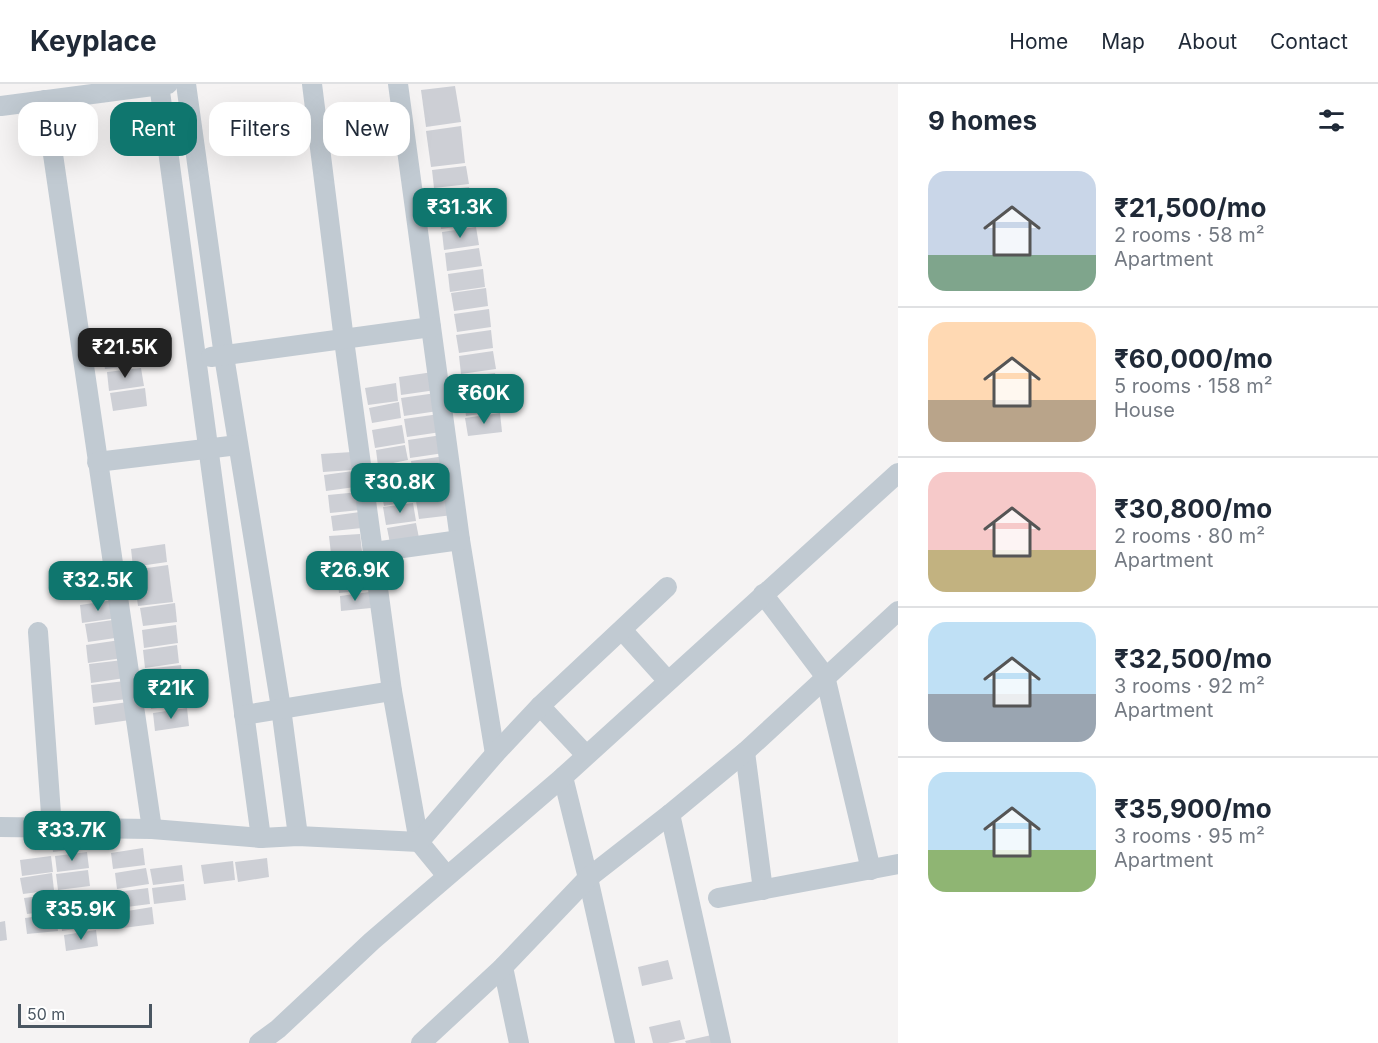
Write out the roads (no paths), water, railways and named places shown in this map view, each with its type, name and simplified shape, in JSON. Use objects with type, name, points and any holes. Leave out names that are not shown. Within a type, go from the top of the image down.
[{"type":"street","points":[[1,106],[162,84],[196,358],[261,838]]},
{"type":"street","points":[[186,84],[224,356],[281,708],[298,836]]},
{"type":"street","points":[[312,84],[392,691],[433,860]]},
{"type":"street","points":[[398,84],[460,540],[495,754]]},
{"type":"street","points":[[45,100],[152,829]]},
{"type":"street","points":[[196,358],[431,327]]},
{"type":"street","points":[[98,462],[238,445]]},
{"type":"street","points":[[625,1043],[563,777],[576,744],[658,669],[763,594],[898,473]]},
{"type":"street","points":[[374,552],[460,540]]},
{"type":"street","points":[[259,1043],[283,1036],[372,941],[433,860],[495,754],[540,706],[668,587]]},
{"type":"street","points":[[763,594],[825,676],[871,870]]},
{"type":"street","points":[[426,1041],[588,878],[745,752],[898,611]]},
{"type":"street","points":[[622,630],[658,669]]},
{"type":"street","points":[[38,632],[52,828]]},
{"type":"street","points":[[244,715],[392,691]]},
{"type":"street","points":[[540,706],[576,744]]},
{"type":"street","points":[[745,752],[763,890]]},
{"type":"street","points":[[0,827],[152,829],[261,838],[298,836],[433,860],[563,777]]},
{"type":"street","points":[[670,814],[721,1043]]},
{"type":"street","points":[[718,898],[898,864]]},
{"type":"street","points":[[502,967],[519,1043]]}]
